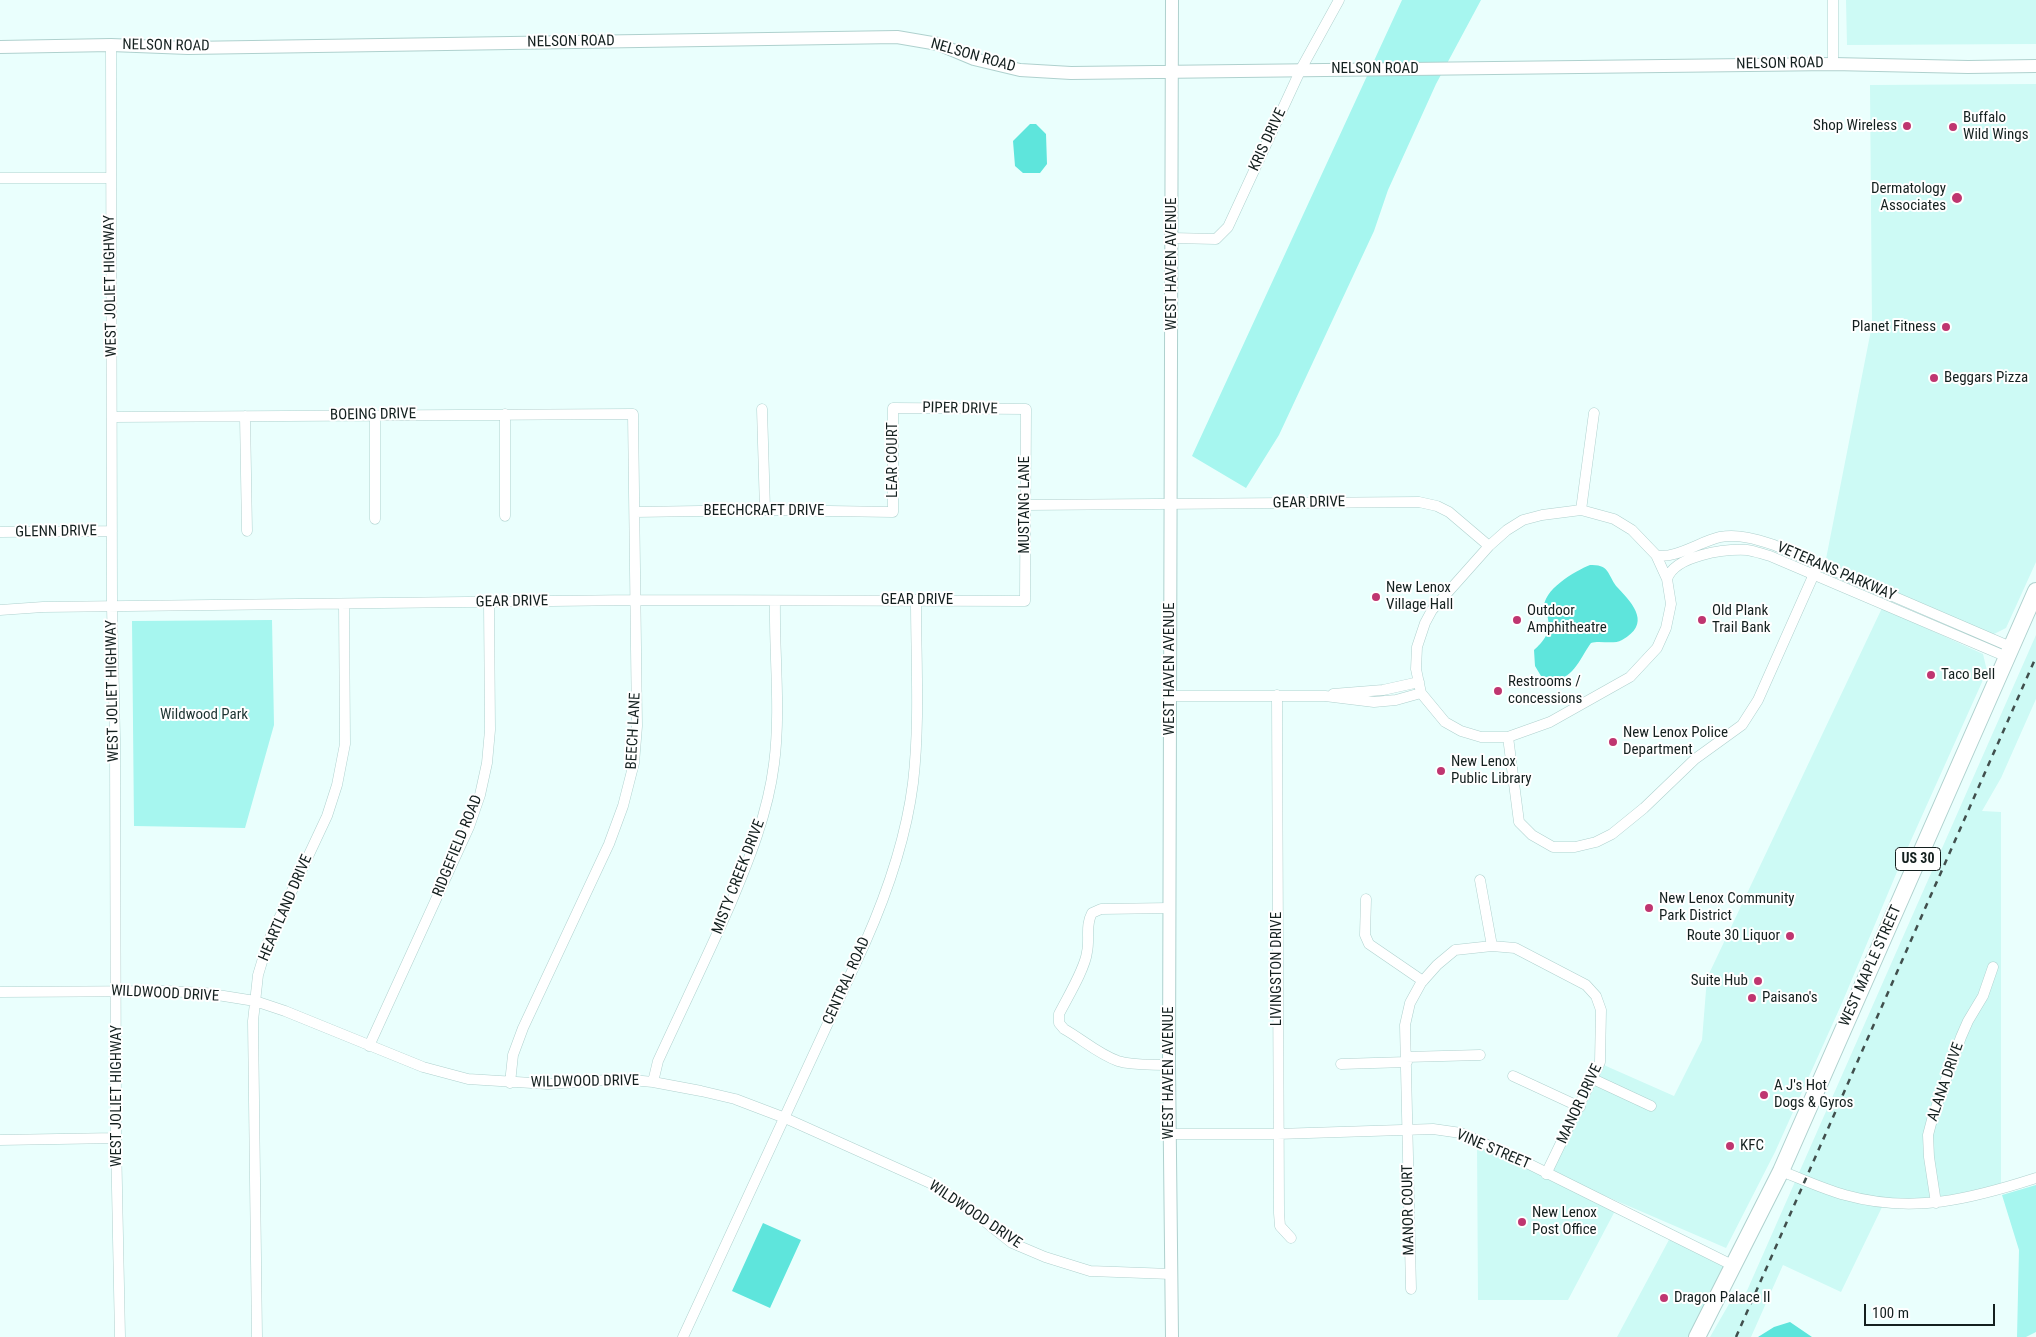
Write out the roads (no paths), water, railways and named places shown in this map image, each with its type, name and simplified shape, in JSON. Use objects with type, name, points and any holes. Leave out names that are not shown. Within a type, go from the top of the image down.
[{"type":"main road","name":"WEST MAPLE STREET","points":[[1697,1337],[1781,1170],[2036,591]]},
{"type":"street","name":"WEST HAVEN AVENUE","points":[[1172,0],[1169,1065],[1172,1337]]},
{"type":"street","name":"KRIS DRIVE","points":[[1172,238],[1216,238],[1228,226],[1300,70],[1338,0]]},
{"type":"street","points":[[1833,0],[1833,64]]},
{"type":"street","name":"NELSON ROAD","points":[[0,47],[111,45],[188,48],[897,37],[938,44],[974,59],[1020,70],[1071,73],[1833,64],[1968,67],[2036,66]]},
{"type":"street","name":"WEST JOLIET HIGHWAY","points":[[111,45],[112,607],[115,736],[116,1138],[120,1337]]},
{"type":"street","points":[[0,178],[110,178]]},
{"type":"street","name":"PIPER DRIVE","points":[[893,408],[1026,409]]},
{"type":"street","name":"LEAR COURT","points":[[893,408],[894,512]]},
{"type":"street","points":[[762,409],[764,510]]},
{"type":"street","name":"MUSTANG LANE","points":[[1024,601],[1026,409]]},
{"type":"street","points":[[1581,510],[1594,413]]},
{"type":"street","points":[[505,414],[505,516]]},
{"type":"street","name":"BOEING DRIVE","points":[[112,417],[634,414]]},
{"type":"street","name":"BEECH LANE","points":[[510,1083],[513,1055],[608,844],[630,782],[634,763],[637,726],[634,414]]},
{"type":"street","points":[[375,415],[375,519]]},
{"type":"street","points":[[245,416],[247,531]]},
{"type":"street","name":"GEAR DRIVE","points":[[1024,505],[1419,502],[1437,506],[1449,512],[1488,546]]},
{"type":"street","name":"BEECHCRAFT DRIVE","points":[[635,512],[764,510],[894,512]]},
{"type":"street","points":[[1581,510],[1614,519],[1632,530],[1656,554],[1667,579],[1671,604],[1666,628],[1657,648],[1641,668],[1630,677],[1550,722],[1508,737],[1481,738],[1461,731],[1445,722],[1421,694],[1416,669],[1417,647],[1425,623],[1432,610],[1488,546],[1507,530],[1523,520],[1542,515],[1581,510]]},
{"type":"street","name":"GLENN DRIVE","points":[[0,532],[112,531]]},
{"type":"street","name":"VETERANS PARKWAY","points":[[1656,554],[1662,556],[1676,554],[1696,544],[1720,537],[1747,537],[1774,545],[1818,564],[2009,652]]},
{"type":"street","name":"VETERANS PARKWAY","points":[[1667,579],[1669,573],[1679,564],[1724,550],[1749,550],[1770,556],[1813,575],[2009,652]]},
{"type":"street","points":[[1508,737],[1519,822],[1532,836],[1553,847],[1575,847],[1596,842],[1612,834],[1644,808],[1695,759],[1742,725],[1758,700],[1818,564]]},
{"type":"street","name":"GEAR DRIVE","points":[[0,610],[636,600],[1024,601]]},
{"type":"street","name":"MISTY CREEK DRIVE","points":[[653,1082],[658,1060],[725,916],[761,825],[772,780],[776,744],[775,600]]},
{"type":"street","name":"CENTRAL ROAD","points":[[684,1337],[886,896],[898,855],[913,783],[916,744],[916,600]]},
{"type":"street","name":"RIDGEFIELD ROAD","points":[[369,1046],[469,827],[480,795],[487,763],[490,730],[490,603]]},
{"type":"street","name":"HEARTLAND DRIVE","points":[[257,1337],[253,1021],[258,975],[268,942],[327,816],[337,785],[344,744],[344,604]]},
{"type":"street","points":[[1325,696],[1361,690],[1383,690],[1419,682]]},
{"type":"street","points":[[1170,696],[1325,696],[1374,702],[1396,700],[1421,694]]},
{"type":"street","name":"LIVINGSTON DRIVE","points":[[1277,695],[1277,1134],[1279,1213],[1280,1226],[1291,1238]]},
{"type":"street","points":[[1480,880],[1492,946]]},
{"type":"street","points":[[1366,899],[1365,935],[1369,944],[1423,981]]},
{"type":"street","points":[[1169,1065],[1136,1064],[1119,1061],[1105,1055],[1064,1029],[1059,1023],[1059,1014],[1084,962],[1087,952],[1087,927],[1092,913],[1101,909],[1170,908]]},
{"type":"street","name":"MANOR DRIVE","points":[[1407,1131],[1405,1024],[1410,1003],[1423,981],[1437,965],[1455,950],[1492,946],[1515,948],[1586,986],[1596,996],[1601,1010],[1602,1050],[1600,1062],[1580,1107],[1546,1174]]},
{"type":"street","name":"ALANA DRIVE","points":[[1936,1203],[1929,1157],[1928,1135],[1933,1116],[1968,1021],[1983,996],[1993,967]]},
{"type":"street","name":"WILDWOOD DRIVE","points":[[0,992],[116,991],[205,993],[255,1001],[286,1011],[423,1067],[468,1079],[548,1084],[621,1079],[653,1082],[736,1099],[785,1118],[930,1183],[968,1208],[1012,1242],[1045,1257],[1090,1271],[1171,1274]]},
{"type":"street","points":[[1341,1064],[1480,1055]]},
{"type":"street","points":[[1512,1076],[1580,1107]]},
{"type":"street","points":[[1593,1079],[1651,1106]]},
{"type":"street","name":"VINE STREET","points":[[1169,1134],[1277,1134],[1433,1129],[1461,1133],[1734,1266]]},
{"type":"street","name":"MANOR COURT","points":[[1407,1131],[1411,1289]]},
{"type":"street","points":[[0,1140],[116,1138]]},
{"type":"street","points":[[1781,1170],[1843,1195],[1896,1204],[1936,1203],[1978,1196],[2036,1178]]},
{"type":"railway","points":[[1736,1337],[2036,657]]},
{"type":"place","name":"Shop Wireless","points":[[1907,126]]},
{"type":"place","name":"Buffalo Wild Wings","points":[[1953,127]]},
{"type":"place","name":"Dermatology Associates","points":[[1957,198]]},
{"type":"place","name":"Planet Fitness","points":[[1946,327]]},
{"type":"place","name":"Beggars Pizza","points":[[1934,378]]},
{"type":"place","name":"New Lenox Village Hall","points":[[1376,597]]},
{"type":"place","name":"Outdoor Amphitheatre","points":[[1517,620]]},
{"type":"place","name":"Old Plank Trail Bank","points":[[1702,620]]},
{"type":"place","name":"Taco Bell","points":[[1931,675]]},
{"type":"place","name":"Restrooms / concessions","points":[[1498,691]]},
{"type":"place","name":"New Lenox Police Department","points":[[1613,742]]},
{"type":"place","name":"New Lenox Public Library","points":[[1441,771]]},
{"type":"place","name":"New Lenox Community Park District","points":[[1649,908]]},
{"type":"place","name":"Route 30 Liquor","points":[[1790,936]]},
{"type":"place","name":"Suite Hub","points":[[1758,981]]},
{"type":"place","name":"Paisano's","points":[[1752,998]]},
{"type":"place","name":"A J's Hot Dogs & Gyros","points":[[1764,1095]]},
{"type":"place","name":"KFC","points":[[1730,1146]]},
{"type":"place","name":"New Lenox Post Office","points":[[1522,1222]]},
{"type":"place","name":"Dragon Palace II","points":[[1664,1298]]},
{"type":"park label","name":"Wildwood Park","points":[[204,715]]}]
